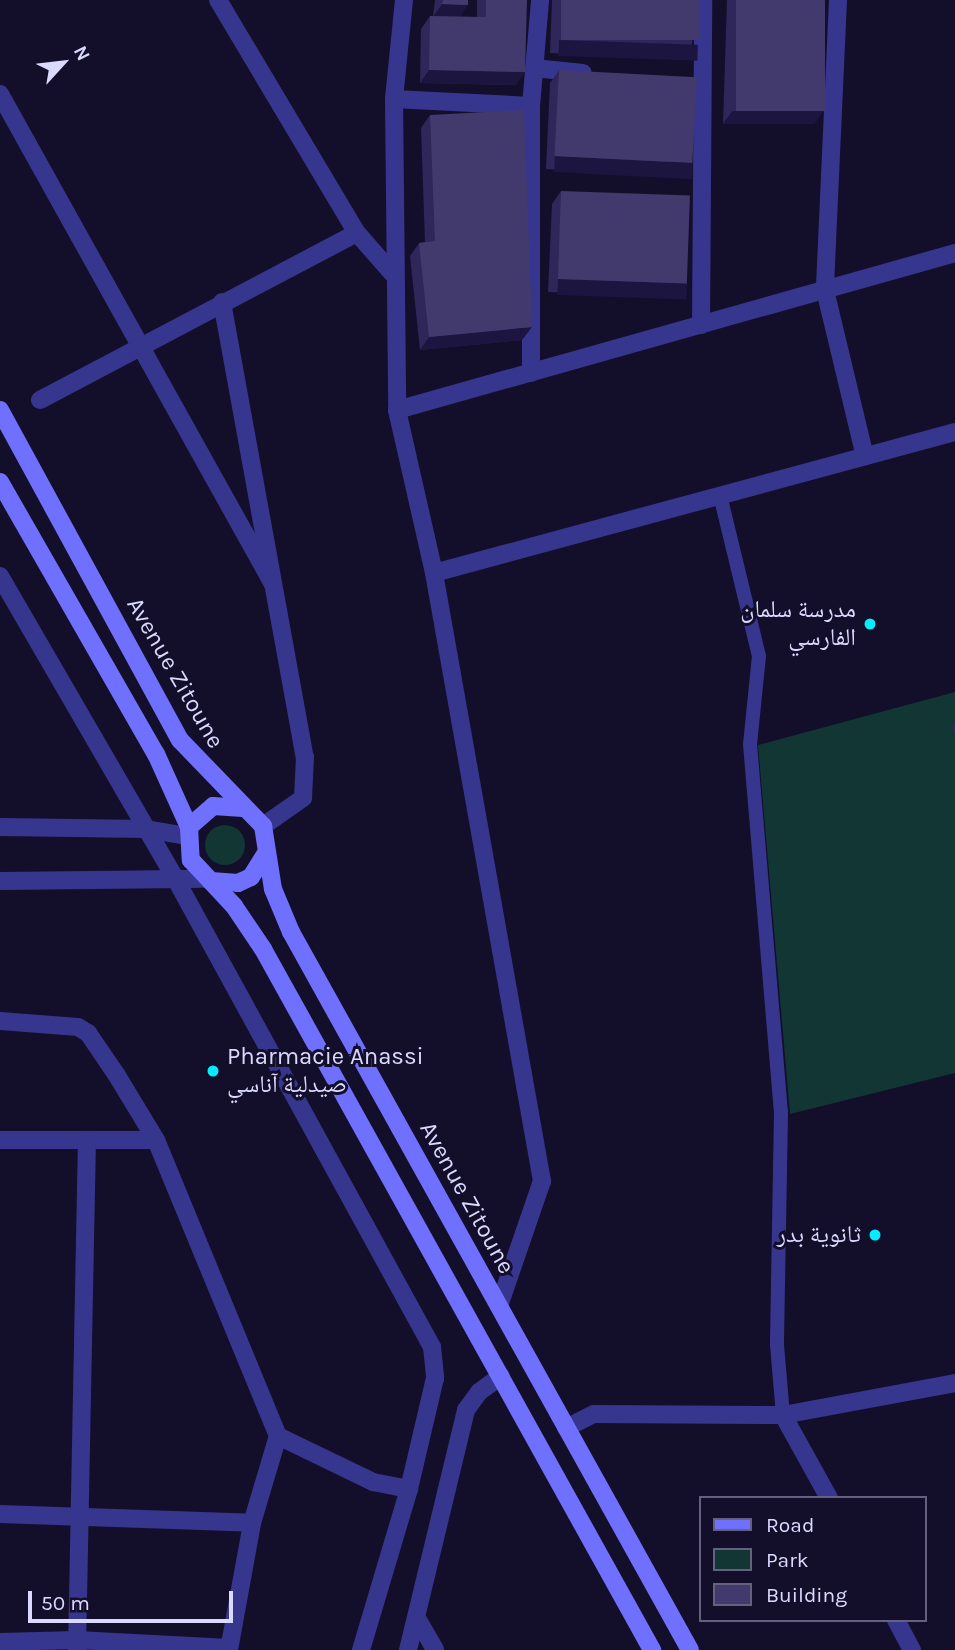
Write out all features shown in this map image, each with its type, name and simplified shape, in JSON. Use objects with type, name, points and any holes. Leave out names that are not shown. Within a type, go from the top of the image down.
[{"type":"main road","name":"Avenue Zitoune","points":[[0,410],[180,740],[263,826],[272,889],[291,932],[690,1650]]},
{"type":"main road","points":[[0,482],[156,754],[188,831],[191,860],[263,949],[652,1650]]},
{"type":"main road","points":[[188,831],[213,806],[245,809]]},
{"type":"main road","points":[[209,880],[225,884],[245,880],[261,866],[266,853]]},
{"type":"street","points":[[218,0],[357,233],[392,273]]},
{"type":"street","points":[[404,0],[394,99],[392,273],[397,410],[434,573],[542,1181],[499,1306]]},
{"type":"street","points":[[531,373],[531,106],[540,0]]},
{"type":"street","points":[[701,325],[695,85],[703,0]]},
{"type":"street","points":[[838,0],[825,290],[865,456]]},
{"type":"street","points":[[534,68],[598,75]]},
{"type":"street","points":[[0,94],[273,584]]},
{"type":"street","points":[[394,99],[531,106]]},
{"type":"street","points":[[40,400],[357,233]]},
{"type":"street","points":[[397,410],[955,253]]},
{"type":"street","points":[[222,302],[305,777],[303,798],[263,826]]},
{"type":"street","points":[[434,573],[955,432]]},
{"type":"street","points":[[0,576],[175,878],[432,1347],[436,1378],[409,1489],[361,1650]]},
{"type":"street","points":[[0,827],[188,831]]},
{"type":"street","points":[[0,880],[209,880]]},
{"type":"street","points":[[0,1021],[71,1025],[88,1033],[156,1140],[278,1436],[252,1524],[229,1649],[0,1642]]},
{"type":"street","points":[[0,1140],[156,1140]]},
{"type":"street","points":[[76,1645],[83,1515],[87,1140]]},
{"type":"street","points":[[408,1650],[418,1620],[466,1410],[479,1392],[500,1376]]},
{"type":"street","points":[[566,1428],[594,1415],[783,1415],[955,1383]]},
{"type":"street","points":[[783,1415],[828,1496]]},
{"type":"street","points":[[278,1436],[373,1482],[409,1489]]},
{"type":"street","points":[[0,1514],[83,1515],[252,1524]]},
{"type":"street","points":[[418,1620],[435,1650]]},
{"type":"street","points":[[897,1622],[912,1650]]},
{"type":"lane","points":[[720,495],[760,656],[750,744],[781,1111],[777,1345],[783,1415]]},
{"type":"green space","points":[[955,692],[955,1073],[790,1114],[758,745]]},
{"type":"green space","points":[[225,825],[233,826],[239,831],[244,837],[244,853],[239,859],[233,864],[225,865],[217,864],[211,859],[206,853],[205,845],[206,837],[211,831],[217,826]]},
{"type":"building","points":[[443,0],[468,0],[468,5],[442,4]]},
{"type":"building","points":[[486,0],[527,0],[525,72],[429,70],[430,16],[486,17]]},
{"type":"building","points":[[561,0],[700,0],[700,40],[561,40]]},
{"type":"building","points":[[736,0],[825,0],[825,111],[736,111]]},
{"type":"building","points":[[559,70],[697,77],[692,163],[554,156]]},
{"type":"building","points":[[524,110],[532,327],[429,337],[419,243],[435,241],[430,115]]},
{"type":"building","points":[[561,191],[690,196],[687,283],[558,279]]},
{"type":"place","name":"مدرسة سلمان الفارسي","points":[[870,624]]},
{"type":"place","name":"Pharmacie Anassi صيدلية آناسي","points":[[213,1071]]},
{"type":"place","name":"ثانوية بدر","points":[[875,1235]]}]
